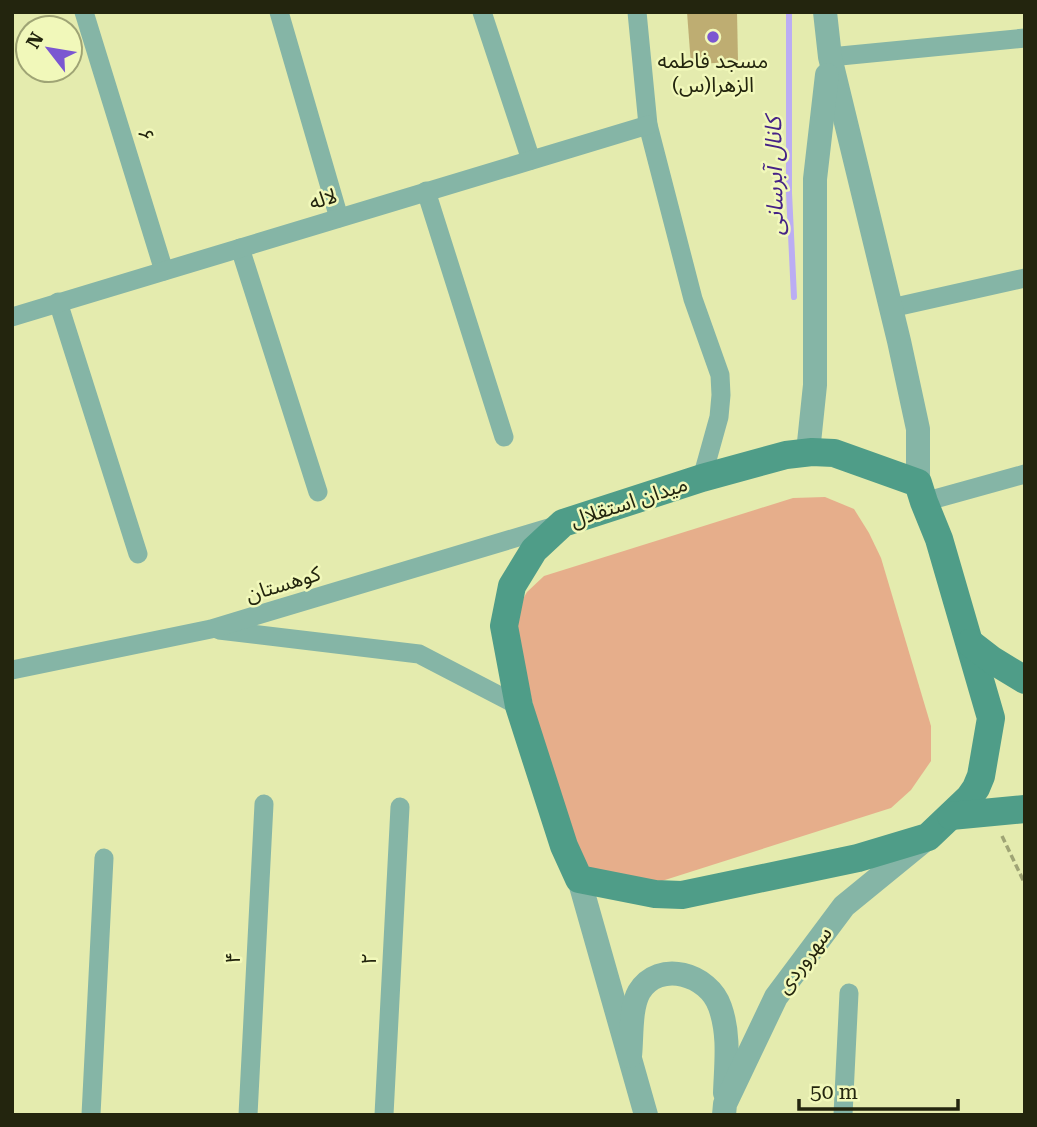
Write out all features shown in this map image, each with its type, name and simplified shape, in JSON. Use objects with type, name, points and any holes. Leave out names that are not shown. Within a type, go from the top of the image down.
[{"type":"main road","name":"میدان استقلال","points":[[579,879],[564,846],[519,706],[503,626],[512,586],[534,550],[563,523],[702,478],[786,455],[834,453],[921,492]]},
{"type":"main road","points":[[579,879],[655,894],[682,895],[858,858],[928,838],[969,798],[981,776],[990,718],[939,539],[921,492]]},
{"type":"main road","points":[[970,643],[1025,680]]},
{"type":"main road","points":[[951,816],[1025,809]]},
{"type":"street","name":"۶","points":[[84,12],[164,271]]},
{"type":"street","points":[[279,12],[339,218]]},
{"type":"street","points":[[482,12],[531,160]]},
{"type":"street","points":[[637,12],[648,125],[693,299],[720,375],[719,417],[702,478]]},
{"type":"street","points":[[825,12],[830,57],[918,429],[921,492],[1025,474]]},
{"type":"street","points":[[830,57],[1025,38]]},
{"type":"street","points":[[808,452],[815,385],[816,179],[830,57]]},
{"type":"street","name":"لاله","points":[[12,317],[648,125]]},
{"type":"street","points":[[426,191],[503,437]]},
{"type":"street","points":[[240,248],[318,492]]},
{"type":"street","points":[[891,308],[1025,278]]},
{"type":"street","points":[[58,302],[138,554]]},
{"type":"street","name":"کوهستان","points":[[12,670],[212,629],[563,523]]},
{"type":"street","points":[[212,629],[419,654],[519,706]]},
{"type":"street","name":"۴","points":[[248,1115],[264,804]]},
{"type":"street","name":"۲","points":[[384,1115],[400,807]]},
{"type":"street","name":"سهروردی","points":[[724,1109],[776,997],[844,906],[928,838]]},
{"type":"street","points":[[91,1115],[104,858]]},
{"type":"street","points":[[579,879],[646,1115]]},
{"type":"street","points":[[630,1056],[634,1009],[638,995],[646,983],[665,973],[687,975],[707,987],[719,1004],[726,1031],[724,1109]]},
{"type":"street","points":[[843,1115],[849,993]]},
{"type":"path","points":[[991,812],[1025,884]]},
{"type":"shaded area","points":[[825,497],[854,509],[881,558],[931,726],[931,761],[911,790],[891,808],[646,886],[589,872],[563,839],[513,616],[527,592],[544,576],[793,498]]},
{"type":"building","name":"مسجد فاطمه الزهرا(س)","points":[[687,12],[737,12],[738,61],[691,65]]},
{"type":"waterway","name":"کانال آبرسانی","points":[[789,12],[789,193],[794,297]]},
{"type":"place","name":"مسجد فاطمه الزهرا(س)","points":[[713,37]]}]
